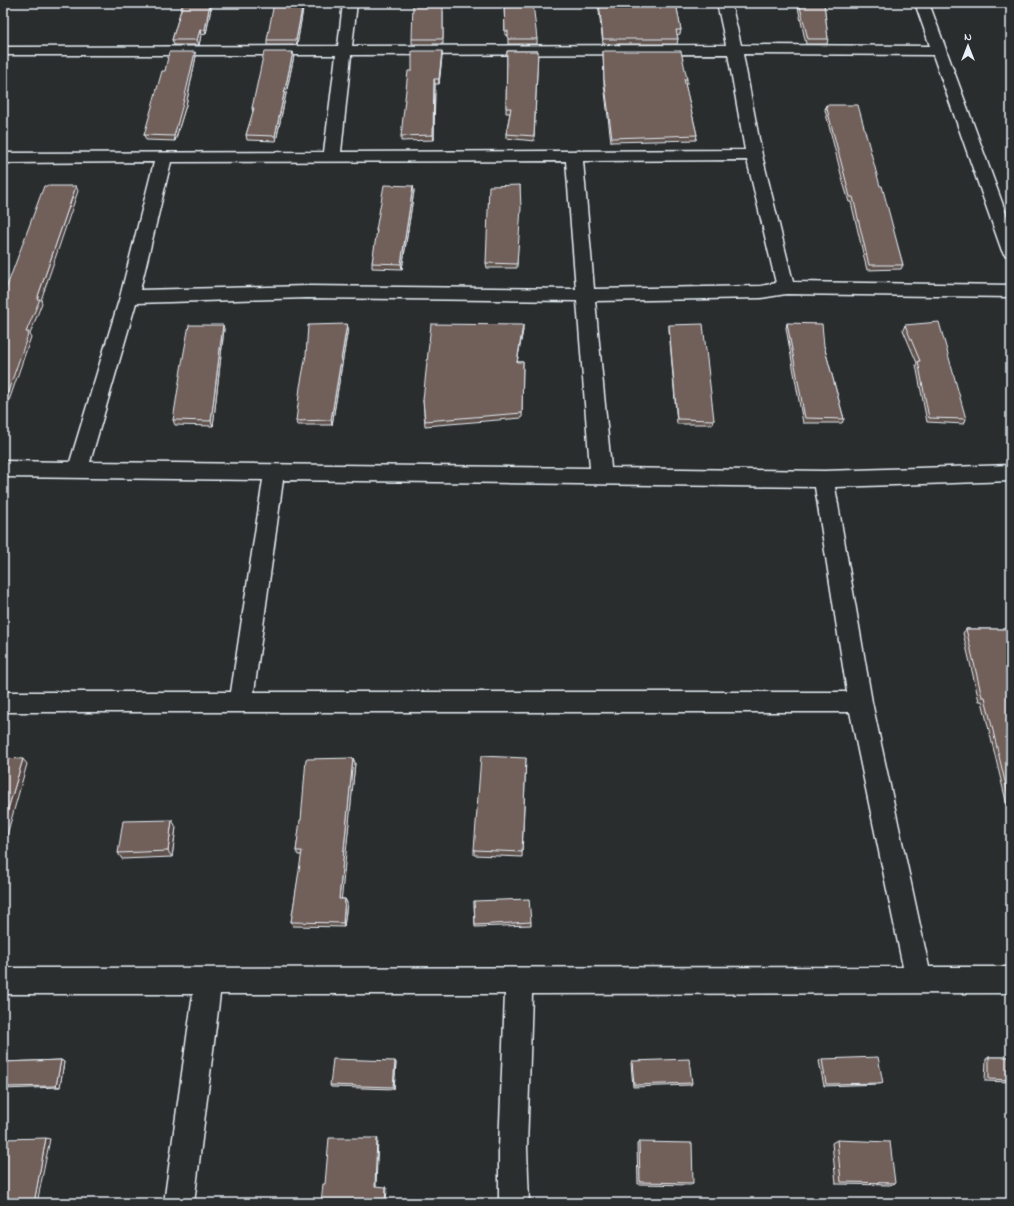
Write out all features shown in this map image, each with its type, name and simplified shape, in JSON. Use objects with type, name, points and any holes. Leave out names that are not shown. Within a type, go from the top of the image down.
[{"type":"street","points":[[332,157],[350,3]]},
{"type":"street","points":[[724,3],[736,49],[754,155],[786,288]]},
{"type":"street","points":[[922,3],[1011,251]]},
{"type":"street","points":[[3,51],[736,49],[939,51]]},
{"type":"street","points":[[3,158],[754,155]]},
{"type":"street","points":[[574,156],[601,476]]},
{"type":"street","points":[[78,470],[129,297],[164,157]]},
{"type":"street","points":[[129,297],[307,292],[586,295],[761,292],[786,288],[1011,291]]},
{"type":"street","points":[[3,469],[824,479],[1011,473]]},
{"type":"street","points":[[241,702],[274,472]]},
{"type":"street","points":[[824,479],[860,702],[919,980]]},
{"type":"street","points":[[3,702],[860,702]]},
{"type":"street","points":[[514,1203],[513,1148],[519,980]]},
{"type":"street","points":[[3,981],[1011,980]]},
{"type":"street","points":[[179,1203],[208,981]]},
{"type":"building","points":[[183,3],[210,3],[205,30],[200,30],[197,40],[172,40]]},
{"type":"building","points":[[274,3],[303,3],[296,40],[267,40]]},
{"type":"building","points":[[413,3],[443,3],[443,39],[412,39]]},
{"type":"building","points":[[504,3],[533,3],[537,39],[508,39],[508,31],[505,31]]},
{"type":"building","points":[[599,3],[676,3],[681,30],[676,30],[678,39],[603,39]]},
{"type":"building","points":[[799,3],[824,3],[828,39],[808,39]]},
{"type":"building","points":[[412,51],[442,51],[439,79],[434,79],[433,135],[401,136],[408,71],[412,71]]},
{"type":"building","points":[[507,51],[538,51],[534,136],[506,134],[511,108],[506,108]]},
{"type":"building","points":[[603,51],[681,51],[687,79],[684,79],[697,135],[612,138],[604,79]]},
{"type":"building","points":[[169,52],[195,52],[174,136],[144,135],[162,71],[165,71]]},
{"type":"building","points":[[264,52],[293,52],[275,136],[246,135],[254,108],[252,108]]},
{"type":"building","points":[[826,105],[858,105],[903,265],[869,265],[853,197],[850,197]]},
{"type":"building","points":[[384,185],[413,186],[401,264],[372,263]]},
{"type":"building","points":[[520,185],[521,208],[517,264],[486,263],[489,186]]},
{"type":"building","points":[[44,186],[76,186],[37,299],[40,299],[26,332],[29,332],[3,406],[3,297]]},
{"type":"building","points":[[939,322],[966,419],[929,418],[918,361],[920,361],[905,325]]},
{"type":"building","points":[[787,323],[822,324],[824,346],[844,419],[805,418]]},
{"type":"building","points":[[347,324],[331,420],[296,421],[306,355],[308,325]]},
{"type":"building","points":[[431,324],[523,325],[517,362],[523,362],[522,413],[425,421],[423,400]]},
{"type":"building","points":[[703,324],[714,420],[677,419],[669,325]]},
{"type":"building","points":[[189,325],[223,325],[211,421],[173,420]]},
{"type":"building","points":[[966,629],[1011,629],[1011,807],[985,697],[982,697]]},
{"type":"building","points":[[481,756],[526,758],[522,852],[474,850]]},
{"type":"building","points":[[3,758],[23,759],[3,826]]},
{"type":"building","points":[[353,758],[339,899],[345,899],[343,923],[291,922],[302,851],[296,851],[301,820],[306,759]]},
{"type":"building","points":[[172,820],[168,851],[118,853],[123,821]]},
{"type":"building","points":[[529,899],[531,922],[475,925],[474,901]]},
{"type":"building","points":[[878,1057],[883,1083],[826,1084],[822,1059]]},
{"type":"building","points":[[989,1057],[1011,1057],[1011,1080],[989,1079]]},
{"type":"building","points":[[333,1059],[395,1061],[393,1087],[330,1085]]},
{"type":"building","points":[[689,1059],[692,1083],[634,1085],[632,1061]]},
{"type":"building","points":[[61,1060],[56,1086],[3,1087],[3,1062]]},
{"type":"building","points":[[46,1138],[34,1203],[3,1203],[3,1139]]},
{"type":"building","points":[[329,1138],[377,1138],[375,1186],[386,1187],[385,1203],[321,1203],[323,1184],[325,1184]]},
{"type":"building","points":[[837,1140],[890,1142],[895,1183],[841,1182]]},
{"type":"building","points":[[639,1142],[692,1143],[693,1183],[640,1182]]}]
